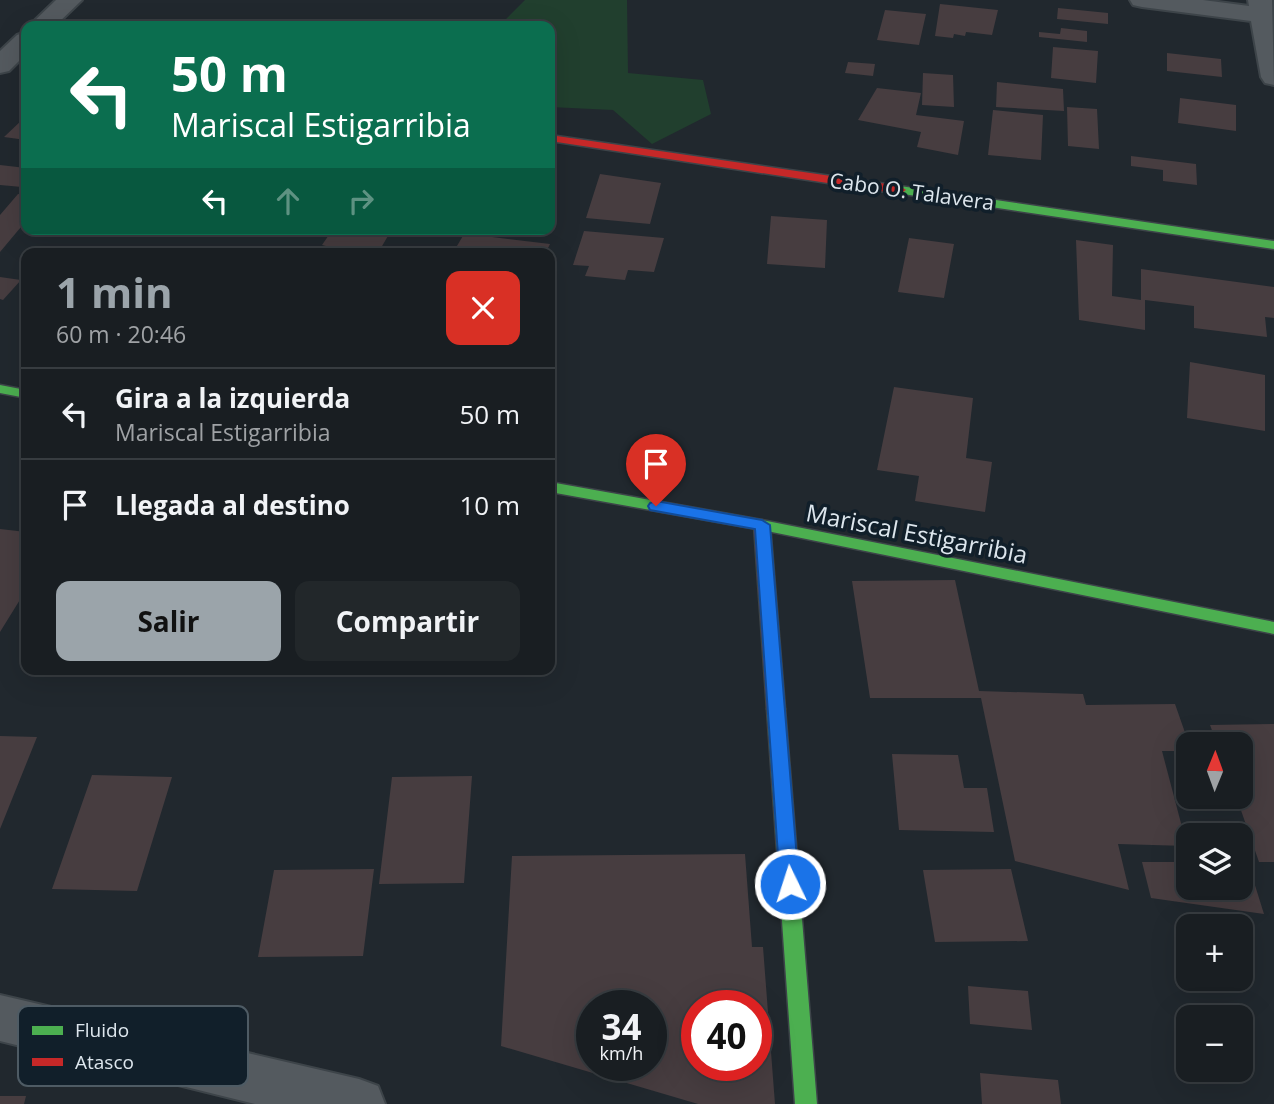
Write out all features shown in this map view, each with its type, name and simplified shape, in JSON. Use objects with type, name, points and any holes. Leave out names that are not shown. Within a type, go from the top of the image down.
[{"type":"street","points":[[47,21],[70,0]]},
{"type":"street","points":[[1142,0],[1266,11],[1274,77]]},
{"type":"street","name":"Cabo O. Talavera","points":[[555,139],[1274,245]]},
{"type":"street","points":[[0,390],[21,393]]},
{"type":"street","name":"Mariscal Estigarribia","points":[[555,488],[762,525],[1274,628]]},
{"type":"street","points":[[762,525],[806,1104]]},
{"type":"street","points":[[0,1018],[18,1022]]},
{"type":"street","points":[[248,1077],[359,1104]]},
{"type":"green space","points":[[525,0],[627,0],[628,73],[703,80],[711,114],[652,144],[613,110],[555,107],[555,21],[504,21]]},
{"type":"building","points":[[940,4],[998,10],[992,35],[966,32],[965,36],[954,34],[953,38],[935,36]]},
{"type":"building","points":[[1058,8],[1108,13],[1108,24],[1057,19]]},
{"type":"building","points":[[885,10],[926,14],[919,45],[877,40]]},
{"type":"building","points":[[1061,28],[1087,31],[1087,42],[1039,37],[1039,32],[1060,34]]},
{"type":"building","points":[[1053,47],[1098,51],[1096,83],[1051,78]]},
{"type":"building","points":[[1167,53],[1221,59],[1222,77],[1167,71]]},
{"type":"building","points":[[848,62],[875,64],[873,76],[845,73]]},
{"type":"building","points":[[923,73],[953,75],[954,107],[922,105]]},
{"type":"building","points":[[997,82],[1063,89],[1064,111],[996,107]]},
{"type":"building","points":[[877,88],[921,93],[916,115],[964,121],[958,155],[917,147],[921,132],[858,120]]},
{"type":"building","points":[[1180,98],[1236,105],[1236,131],[1178,123]]},
{"type":"building","points":[[1067,107],[1097,109],[1099,149],[1068,146]]},
{"type":"building","points":[[993,110],[1043,115],[1041,160],[988,155]]},
{"type":"building","points":[[21,121],[21,139],[4,137]]},
{"type":"building","points":[[1131,156],[1196,164],[1197,185],[1163,181],[1163,170],[1131,166]]},
{"type":"building","points":[[0,165],[21,167],[21,187],[0,185]]},
{"type":"building","points":[[600,174],[661,183],[650,224],[586,218]]},
{"type":"building","points":[[18,194],[21,194],[21,227],[0,252],[0,215]]},
{"type":"building","points":[[771,216],[827,220],[825,268],[767,264]]},
{"type":"building","points":[[584,231],[664,238],[654,272],[628,270],[625,280],[585,276],[589,266],[573,265]]},
{"type":"building","points":[[329,235],[388,235],[381,248],[325,248],[326,246],[322,245]]},
{"type":"building","points":[[463,235],[493,235],[492,237],[550,244],[548,248],[456,248]]},
{"type":"building","points":[[909,238],[954,244],[944,298],[898,292]]},
{"type":"building","points":[[1076,240],[1113,245],[1112,296],[1141,300],[1141,269],[1274,287],[1274,318],[1265,317],[1267,337],[1194,328],[1194,306],[1145,300],[1145,330],[1079,320]]},
{"type":"building","points":[[0,277],[21,280],[3,300],[0,299]]},
{"type":"building","points":[[1190,362],[1265,375],[1265,431],[1187,418]]},
{"type":"building","points":[[894,387],[973,398],[966,458],[992,462],[985,512],[915,501],[919,476],[877,470]]},
{"type":"building","points":[[0,529],[21,531],[21,598],[0,632]]},
{"type":"building","points":[[955,580],[979,691],[1083,694],[1086,705],[1175,704],[1185,732],[1176,732],[1176,751],[1162,751],[1181,823],[1176,823],[1176,846],[1118,844],[1129,890],[1015,861],[981,698],[870,698],[852,581]]},
{"type":"building","points":[[1274,724],[1274,862],[1259,862],[1253,845],[1253,823],[1245,823],[1241,809],[1253,809],[1253,732],[1213,732],[1210,725]]},
{"type":"building","points":[[0,736],[37,737],[0,829]]},
{"type":"building","points":[[892,754],[958,755],[964,788],[987,788],[994,832],[899,830]]},
{"type":"building","points":[[92,775],[172,777],[137,891],[52,889]]},
{"type":"building","points":[[472,776],[464,883],[379,884],[392,777]]},
{"type":"building","points":[[745,854],[752,947],[763,947],[766,990],[681,990],[681,1081],[772,1081],[772,1065],[775,1104],[698,1104],[620,1081],[667,1081],[667,990],[576,990],[576,1068],[501,1046],[512,856]]},
{"type":"building","points":[[1142,862],[1176,862],[1176,900],[1253,900],[1253,879],[1264,914],[1151,898]]},
{"type":"building","points":[[374,869],[363,956],[258,957],[274,870]]},
{"type":"building","points":[[1011,869],[1028,941],[935,942],[923,870]]},
{"type":"building","points":[[968,986],[1028,991],[1032,1030],[970,1024]]},
{"type":"building","points":[[980,1073],[1058,1080],[1061,1104],[982,1104]]},
{"type":"building","points":[[0,1096],[26,1096],[24,1104],[0,1104]]},
{"type":"traffic: fast","points":[[900,190],[1274,245]]},
{"type":"traffic: fast","points":[[0,389],[21,393]]},
{"type":"traffic: fast","points":[[555,488],[762,525],[1274,628]]},
{"type":"traffic: fast","points":[[776,709],[806,1104]]},
{"type":"traffic: jam","points":[[555,139],[900,190]]},
{"type":"traffic: jam","points":[[762,525],[776,709]]},
{"type":"route","points":[[656,506],[762,525],[790,884]]}]
